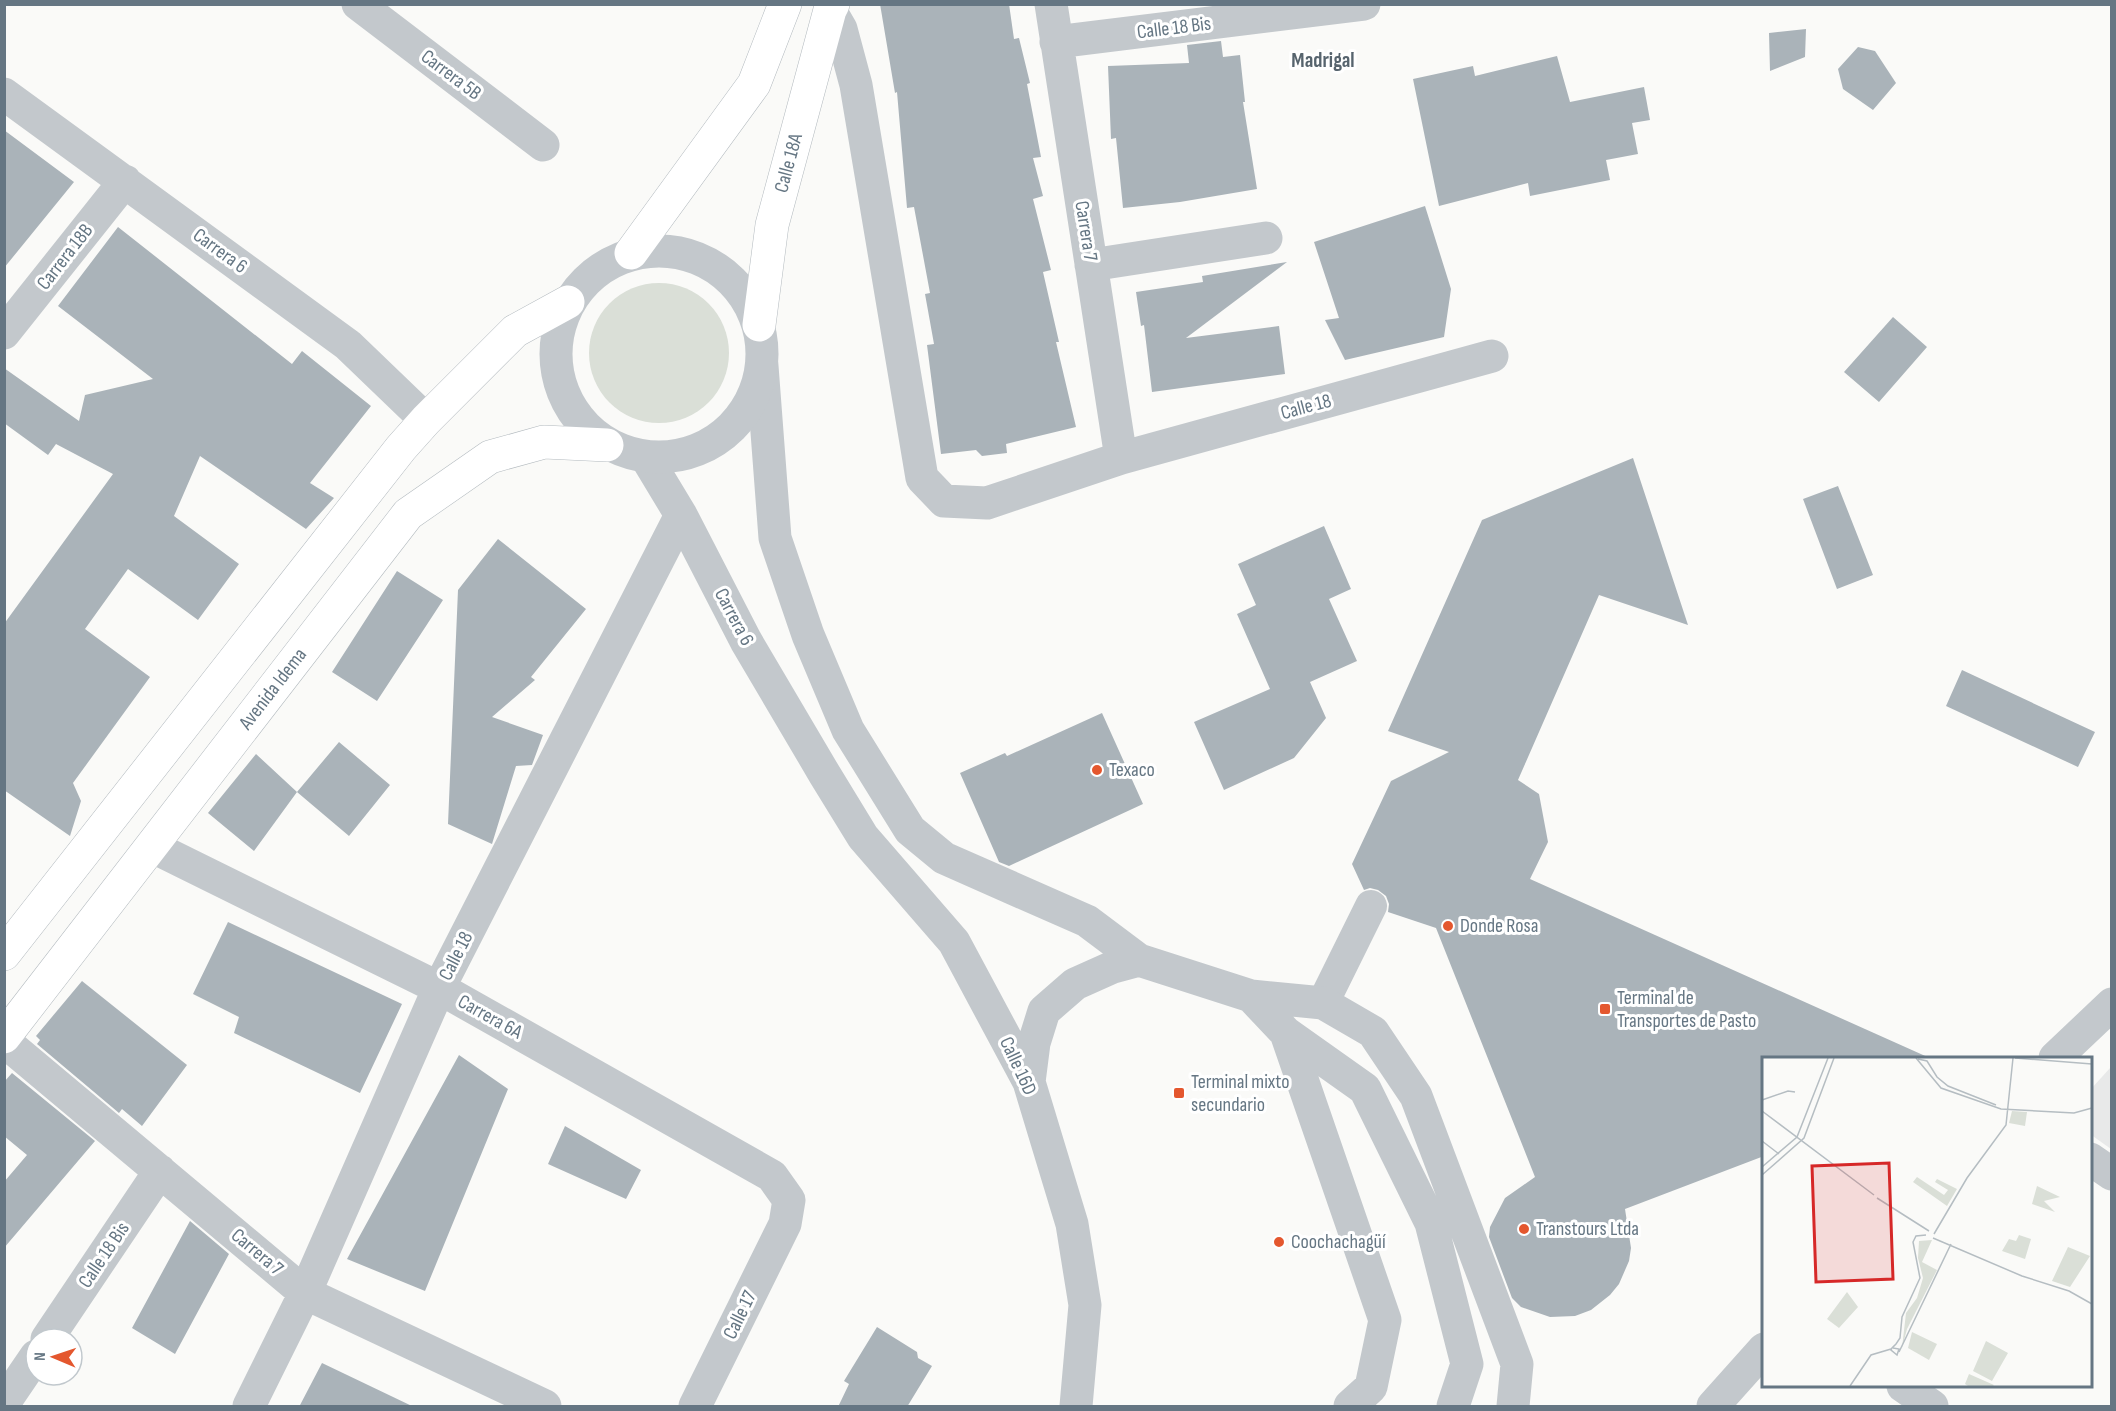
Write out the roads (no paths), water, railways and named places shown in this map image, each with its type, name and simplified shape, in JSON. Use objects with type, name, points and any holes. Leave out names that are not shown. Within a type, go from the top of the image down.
[{"type":"main road","points":[[631,253],[754,84],[785,4]]},
{"type":"main road","name":"Calle 18A","points":[[759,325],[772,225],[831,7]]},
{"type":"main road","points":[[4,954],[353,508],[426,420],[515,332],[568,302]]},
{"type":"main road","name":"Avenida Idema","points":[[4,1039],[408,514],[490,457],[544,442],[607,445]]},
{"type":"street","name":"Carrera 5B","points":[[358,4],[543,145]]},
{"type":"street","name":"Carrera 7","points":[[1051,4],[1121,458]]},
{"type":"street","name":"Calle 18 Bis","points":[[1056,42],[1363,5]]},
{"type":"street","name":"Calle 18","points":[[831,7],[841,28],[856,85],[922,478],[944,501],[987,503],[1121,458],[1492,356]]},
{"type":"street","name":"Carrera 6","points":[[4,94],[125,180],[348,345],[426,420]]},
{"type":"street","name":"Carrera 18B","points":[[4,333],[125,180]]},
{"type":"street","points":[[1091,265],[1266,238]]},
{"type":"street","points":[[762,366],[749,405],[723,436],[687,454],[646,457],[607,445],[577,418],[559,382],[556,341],[568,302],[595,271],[631,253],[671,250],[710,262],[741,289],[759,325],[775,538],[808,635],[848,730],[910,830],[944,858],[1087,921],[1139,960],[1251,996],[1323,1003],[1373,1032],[1416,1096],[1483,1260],[1517,1364],[1512,1407]]},
{"type":"street","name":"Carrera 6","points":[[646,457],[681,515],[746,641],[825,775]]},
{"type":"street","name":"Calle 18","points":[[249,1407],[305,1293],[439,988],[681,515]]},
{"type":"street","name":"Calle 16D","points":[[825,775],[863,837],[954,942],[1029,1082],[1072,1224],[1085,1305],[1076,1407]]},
{"type":"street","name":"Carrera 6A","points":[[153,847],[439,988],[772,1176],[789,1200],[785,1224]]},
{"type":"street","points":[[1323,1003],[1371,906]]},
{"type":"street","points":[[1029,1082],[1034,1043],[1044,1011],[1075,984],[1113,967],[1139,960]]},
{"type":"street","points":[[1251,996],[1286,1033],[1365,1089],[1431,1223],[1467,1364],[1453,1407]]},
{"type":"street","points":[[2057,1057],[2112,1004]]},
{"type":"street","points":[[1286,1033],[1385,1320],[1371,1388],[1350,1407]]},
{"type":"street","name":"Carrera 7","points":[[4,1039],[305,1293],[545,1407]]},
{"type":"street","points":[[2092,1160],[2112,1174]]},
{"type":"street","name":"Calle 18 Bis","points":[[55,1327],[160,1171]]},
{"type":"street","name":"Calle 17","points":[[695,1407],[785,1224]]},
{"type":"street","points":[[1713,1407],[1762,1351]]},
{"type":"street","points":[[4,1403],[24,1374]]},
{"type":"street","points":[[1904,1387],[1932,1407]]},
{"type":"place","name":"Texaco","points":[[1097,770]]},
{"type":"place","name":"Donde Rosa","points":[[1448,926]]},
{"type":"place","name":"Terminal de Transportes de Pasto","points":[[1605,1009]]},
{"type":"place","name":"Terminal mixto secundario","points":[[1179,1093]]},
{"type":"place","name":"Transtours Ltda","points":[[1524,1229]]},
{"type":"place","name":"Coochachagüí","points":[[1279,1242]]},
{"type":"district","name":"Madrigal","points":[[1323,60]]}]
